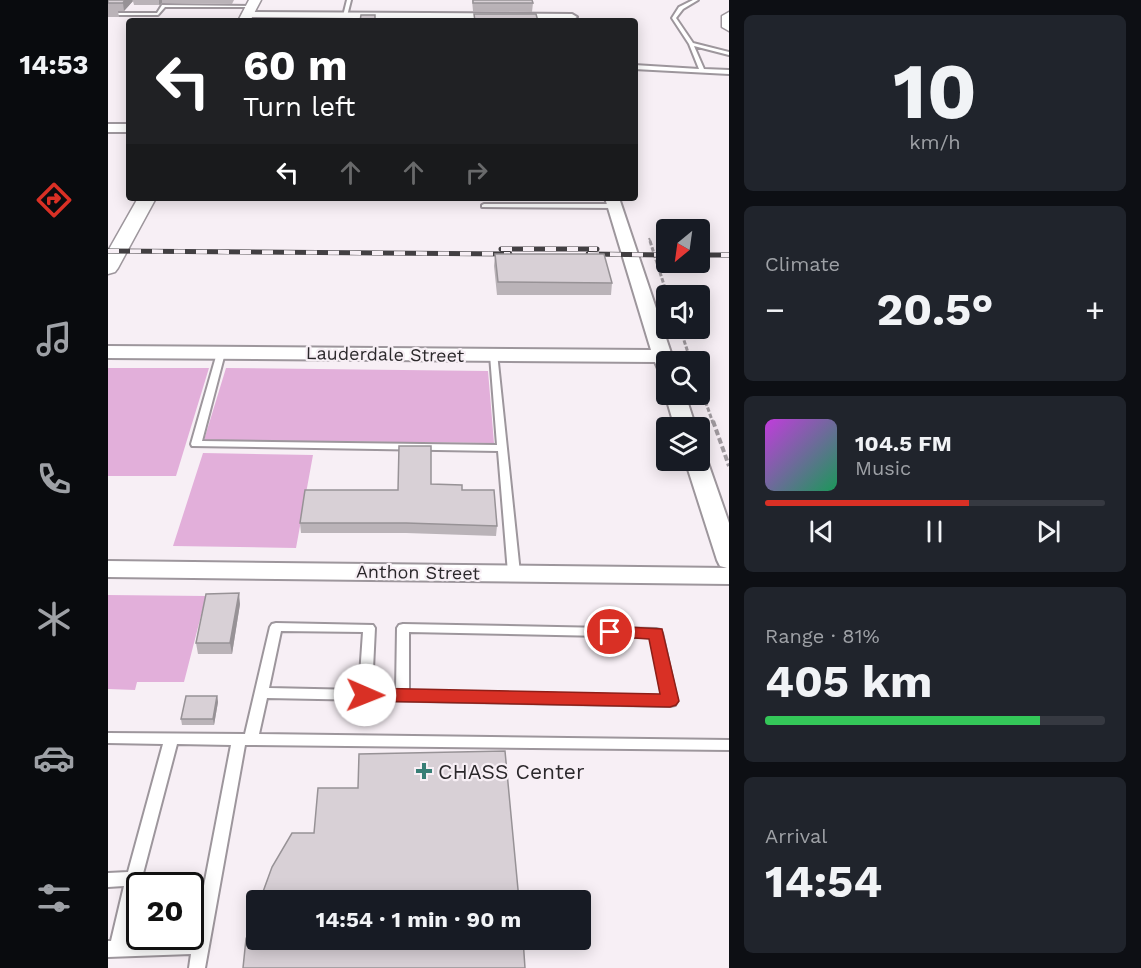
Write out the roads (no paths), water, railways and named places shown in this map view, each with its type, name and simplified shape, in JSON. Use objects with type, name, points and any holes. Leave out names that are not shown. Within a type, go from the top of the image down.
[{"type":"highway","points":[[729,16],[729,27]]},
{"type":"street","points":[[250,11],[345,16],[572,15]]},
{"type":"street","points":[[108,128],[126,128]]},
{"type":"street","points":[[108,268],[145,201]]},
{"type":"street","points":[[613,202],[660,351]]},
{"type":"street","name":"Lauderdale Street","points":[[108,351],[494,355],[656,362]]},
{"type":"street","points":[[700,471],[729,560]]},
{"type":"street","name":"Anthon Street","points":[[108,569],[729,576]]},
{"type":"lane","points":[[345,16],[349,0]]},
{"type":"lane","points":[[696,0],[681,8],[674,18],[691,44],[702,70]]},
{"type":"lane","points":[[108,14],[158,14],[164,6],[250,11]]},
{"type":"lane","points":[[691,44],[729,54]]},
{"type":"lane","points":[[638,67],[729,72]]},
{"type":"lane","points":[[484,206],[613,202]]},
{"type":"lane","points":[[221,352],[196,444],[502,448]]},
{"type":"lane","points":[[494,355],[514,573]]},
{"type":"lane","points":[[204,932],[245,739],[261,693],[276,627],[369,628],[365,695]]},
{"type":"lane","points":[[261,693],[402,696],[670,701],[656,633],[414,628],[403,628],[402,696]]},
{"type":"lane","points":[[108,738],[729,745]]},
{"type":"lane","points":[[136,872],[171,739]]},
{"type":"lane","points":[[108,880],[126,879]]},
{"type":"lane","points":[[112,948],[126,904]]},
{"type":"lane","points":[[197,968],[200,950]]},
{"type":"railway","points":[[501,249],[597,249]]},
{"type":"railway","points":[[108,251],[510,254]]},
{"type":"railway","points":[[588,254],[656,255]]},
{"type":"railway","points":[[710,255],[729,255]]},
{"type":"place","name":"CHASS Center","points":[[424,771]]}]
